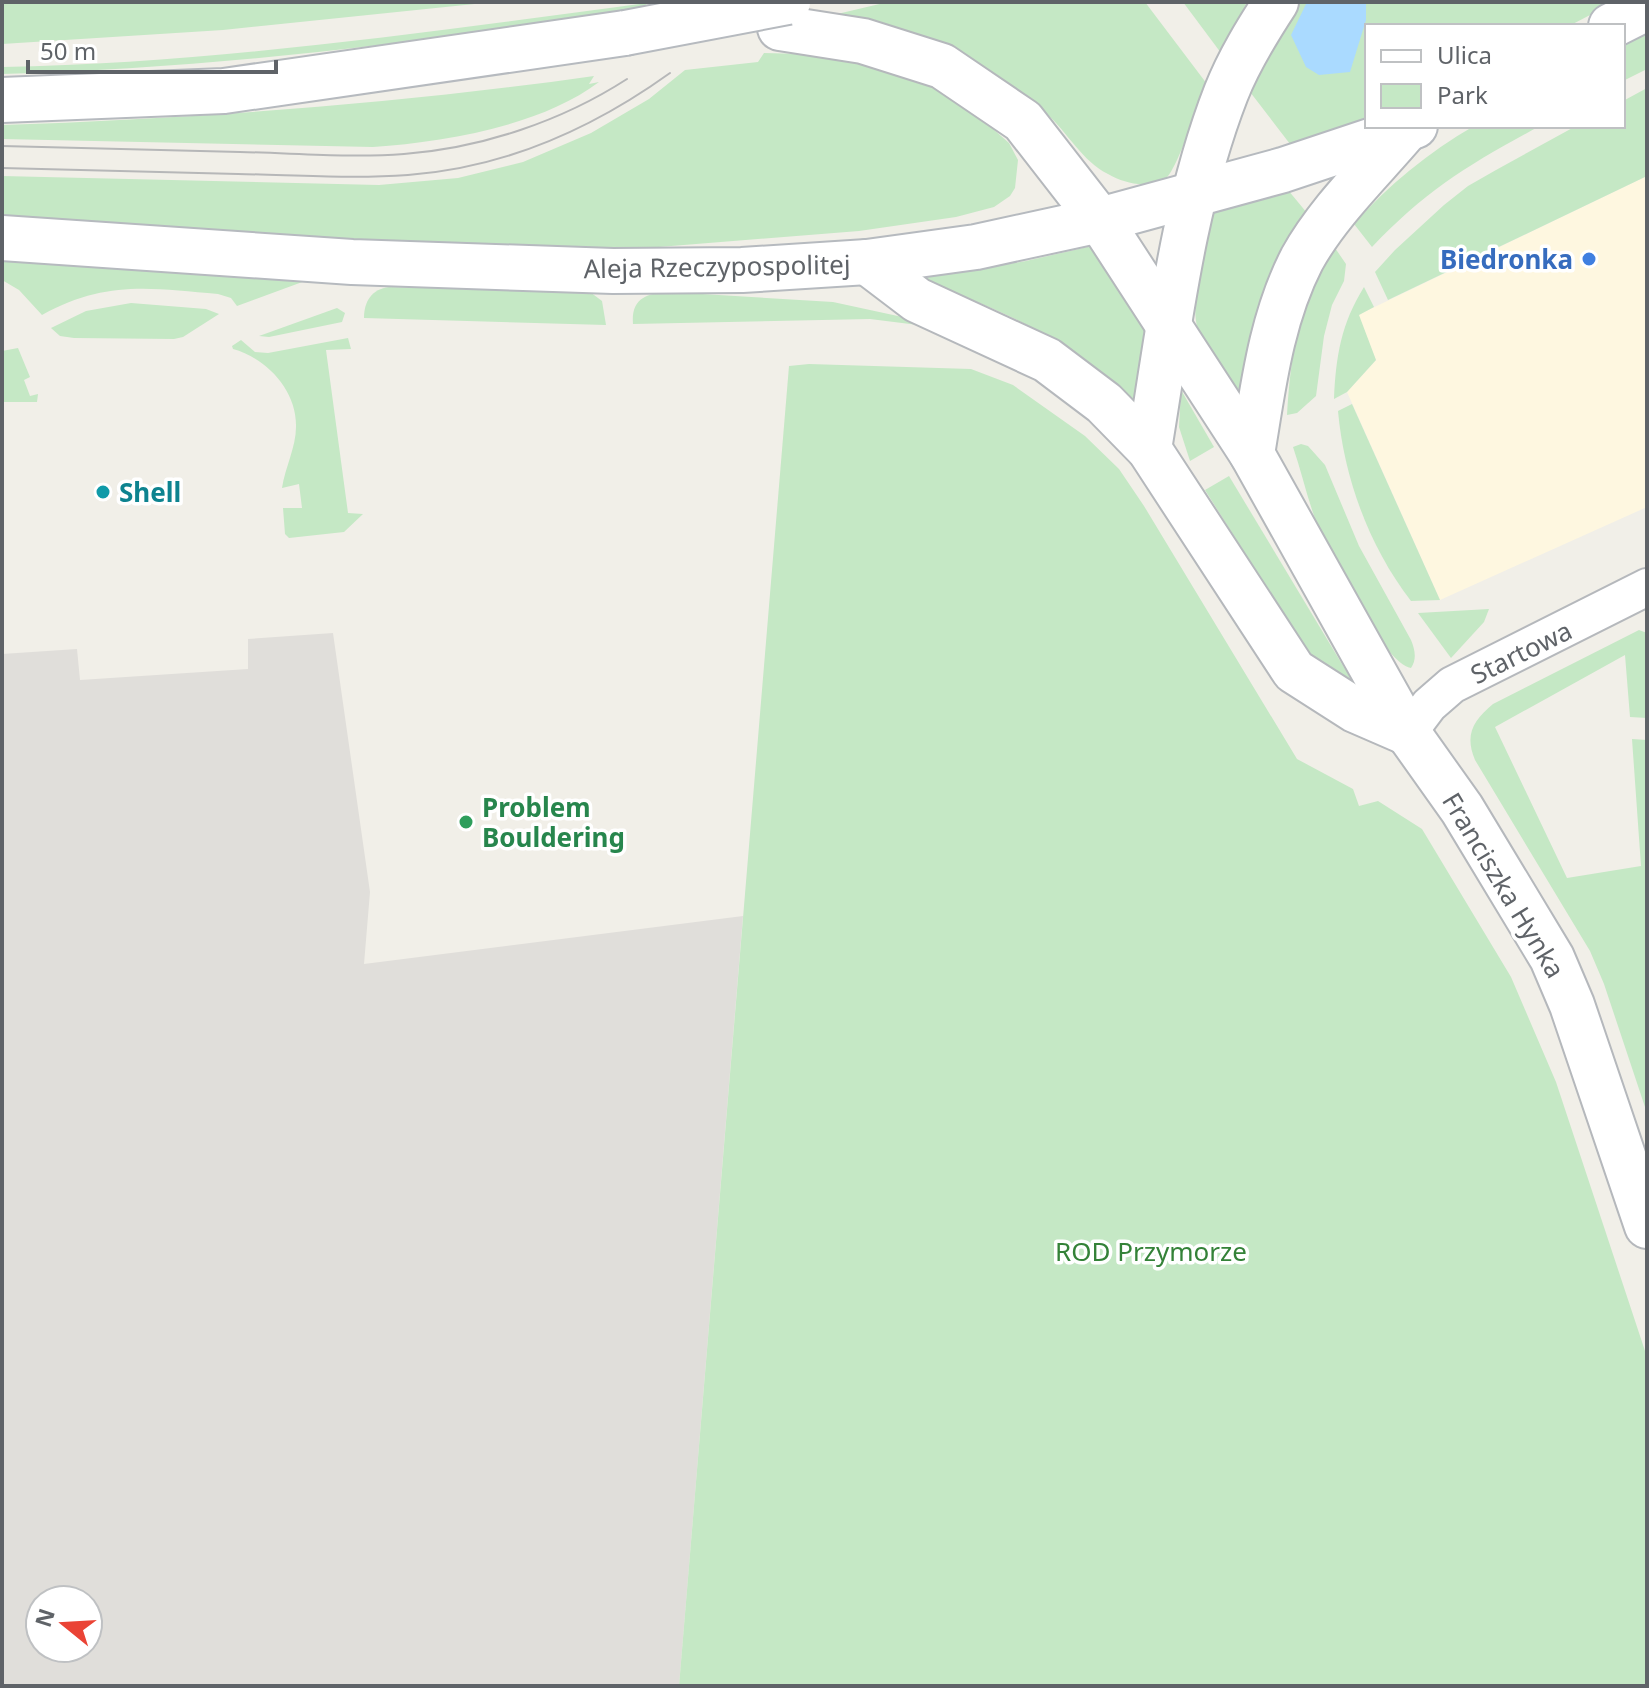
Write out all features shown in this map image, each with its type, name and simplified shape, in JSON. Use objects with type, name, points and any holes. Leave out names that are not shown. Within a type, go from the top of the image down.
[{"type":"street","points":[[1149,449],[1193,197],[1225,94],[1251,42],[1276,2]]},
{"type":"street","points":[[1615,24],[1647,8]]},
{"type":"street","points":[[2,100],[224,91],[625,33],[784,15]]},
{"type":"street","name":"Franciszka Hynka","points":[[784,15],[942,66],[1023,121],[1100,220],[1252,454],[1408,733],[1462,809],[1552,958],[1572,1005],[1647,1226]]},
{"type":"street","points":[[1252,454],[1274,332],[1302,259],[1331,217],[1410,128]]},
{"type":"street","name":"Aleja Rzeczypospolitej","points":[[2,238],[352,262],[613,271],[742,270],[867,262],[976,247],[1100,220],[1193,197],[1410,128]]},
{"type":"street","points":[[867,262],[917,300],[1047,360],[1104,403],[1149,449],[1294,671],[1355,710],[1408,733]]},
{"type":"street","name":"Startowa","points":[[1408,733],[1429,705],[1452,685],[1647,587]]},
{"type":"shaded area","points":[[1647,176],[1647,507],[1440,600],[1347,392],[1376,360],[1358,315]]},
{"type":"shaded area","points":[[333,633],[370,892],[364,964],[743,916],[679,1686],[2,1686],[2,654],[77,649],[80,680],[248,669],[248,639]]},
{"type":"green space","points":[[2,2],[494,2],[223,30],[2,44]]},
{"type":"green space","points":[[888,2],[1145,2],[1207,84],[1170,173],[1159,181],[1144,184],[1129,183],[1115,177],[1090,162],[1032,101],[977,65],[899,29],[833,15]]},
{"type":"green space","points":[[1183,2],[1247,2],[1221,53]]},
{"type":"green space","points":[[1297,2],[1615,2],[1573,24],[1365,24],[1365,119],[1290,144],[1247,88]]},
{"type":"green space","points":[[647,3],[643,8],[323,52],[163,66],[2,74],[2,67],[244,52]]},
{"type":"green space","points":[[1647,34],[1647,69],[1625,80],[1625,45]]},
{"type":"green space","points":[[764,53],[803,54],[867,65],[936,89],[975,113],[1009,143],[1018,160],[1015,188],[1010,196],[994,207],[956,217],[859,231],[622,250],[259,237],[2,215],[2,176],[379,185],[458,178],[523,162],[591,133],[649,99],[685,70],[758,62]]},
{"type":"green space","points":[[594,76],[589,84],[599,82],[576,97],[521,121],[460,136],[401,145],[373,147],[2,139],[2,125],[299,108]]},
{"type":"green space","points":[[1647,88],[1647,176],[1388,300],[1375,272],[1444,205],[1468,186],[1572,128],[1625,128],[1625,100]]},
{"type":"green space","points":[[1471,128],[1536,128],[1450,179],[1411,209],[1372,247],[1354,224],[1410,170]]},
{"type":"green space","points":[[1288,190],[1307,213],[1277,263],[1256,317],[1249,356],[1247,418],[1213,365],[1198,331],[1195,304],[1201,256],[1210,213]]},
{"type":"green space","points":[[1092,246],[1147,334],[1139,405],[1114,382],[1063,345],[1008,316],[918,279],[1026,261]]},
{"type":"green space","points":[[1335,248],[1346,264],[1344,281],[1332,305],[1324,336],[1316,396],[1297,413],[1287,415],[1299,328],[1312,288]]},
{"type":"green space","points":[[2,258],[305,281],[237,306],[231,298],[218,294],[128,289],[87,296],[42,315],[19,290],[2,280]]},
{"type":"green space","points":[[389,287],[590,292],[602,301],[606,325],[364,318],[370,297],[378,290]]},
{"type":"green space","points":[[1364,287],[1374,307],[1359,315],[1376,360],[1347,392],[1334,399],[1341,341]]},
{"type":"green space","points":[[669,292],[833,302],[907,318],[926,326],[870,319],[633,324],[637,303],[647,296]]},
{"type":"green space","points":[[131,303],[206,309],[219,314],[183,337],[174,339],[74,338],[60,336],[51,328],[86,311]]},
{"type":"green space","points":[[337,308],[345,313],[342,322],[269,337],[259,336]]},
{"type":"green space","points":[[348,338],[351,349],[326,350],[348,513],[363,514],[344,532],[289,538],[285,534],[283,508],[302,508],[299,484],[282,488],[296,435],[295,413],[285,388],[268,368],[232,346],[241,340],[255,352],[268,353]]},
{"type":"green space","points":[[18,348],[30,377],[24,380],[30,396],[38,394],[37,402],[2,402],[2,351]]},
{"type":"green space","name":"ROD Przymorze","points":[[789,366],[971,369],[1013,385],[1085,436],[1119,469],[1144,506],[1297,759],[1353,789],[1359,806],[1378,801],[1422,829],[1511,977],[1556,1082],[1647,1357],[1647,1686],[679,1686]]},
{"type":"green space","points":[[1181,390],[1214,447],[1190,461],[1179,427]]},
{"type":"green space","points":[[1352,404],[1440,600],[1411,601],[1371,536],[1353,487],[1341,437],[1338,411]]},
{"type":"green space","points":[[1301,444],[1308,446],[1325,465],[1359,546],[1411,640],[1415,654],[1411,668],[1387,649],[1374,631],[1328,549],[1313,514],[1293,447]]},
{"type":"green space","points":[[1229,476],[1363,699],[1327,684],[1205,490]]},
{"type":"green space","points":[[1489,609],[1484,622],[1451,658],[1418,613]]},
{"type":"green space","points":[[1639,630],[1647,633],[1647,718],[1630,717],[1625,655],[1495,727],[1567,878],[1641,866],[1632,739],[1647,740],[1647,1113],[1590,951],[1475,760],[1470,743],[1476,722],[1493,704]]},
{"type":"water","points":[[1307,2],[1366,2],[1366,20],[1350,72],[1319,75],[1306,67],[1291,35]]},
{"type":"tram line","points":[[2,168],[345,177],[444,171],[478,164],[546,142],[610,112],[670,73]]},
{"type":"tram line","points":[[2,146],[343,155],[433,151],[492,139],[548,120],[627,79]]},
{"type":"place","name":"Biedronka","points":[[1589,259]]},
{"type":"place","name":"Shell","points":[[103,492]]},
{"type":"place","name":"Problem Bouldering","points":[[466,822]]}]
